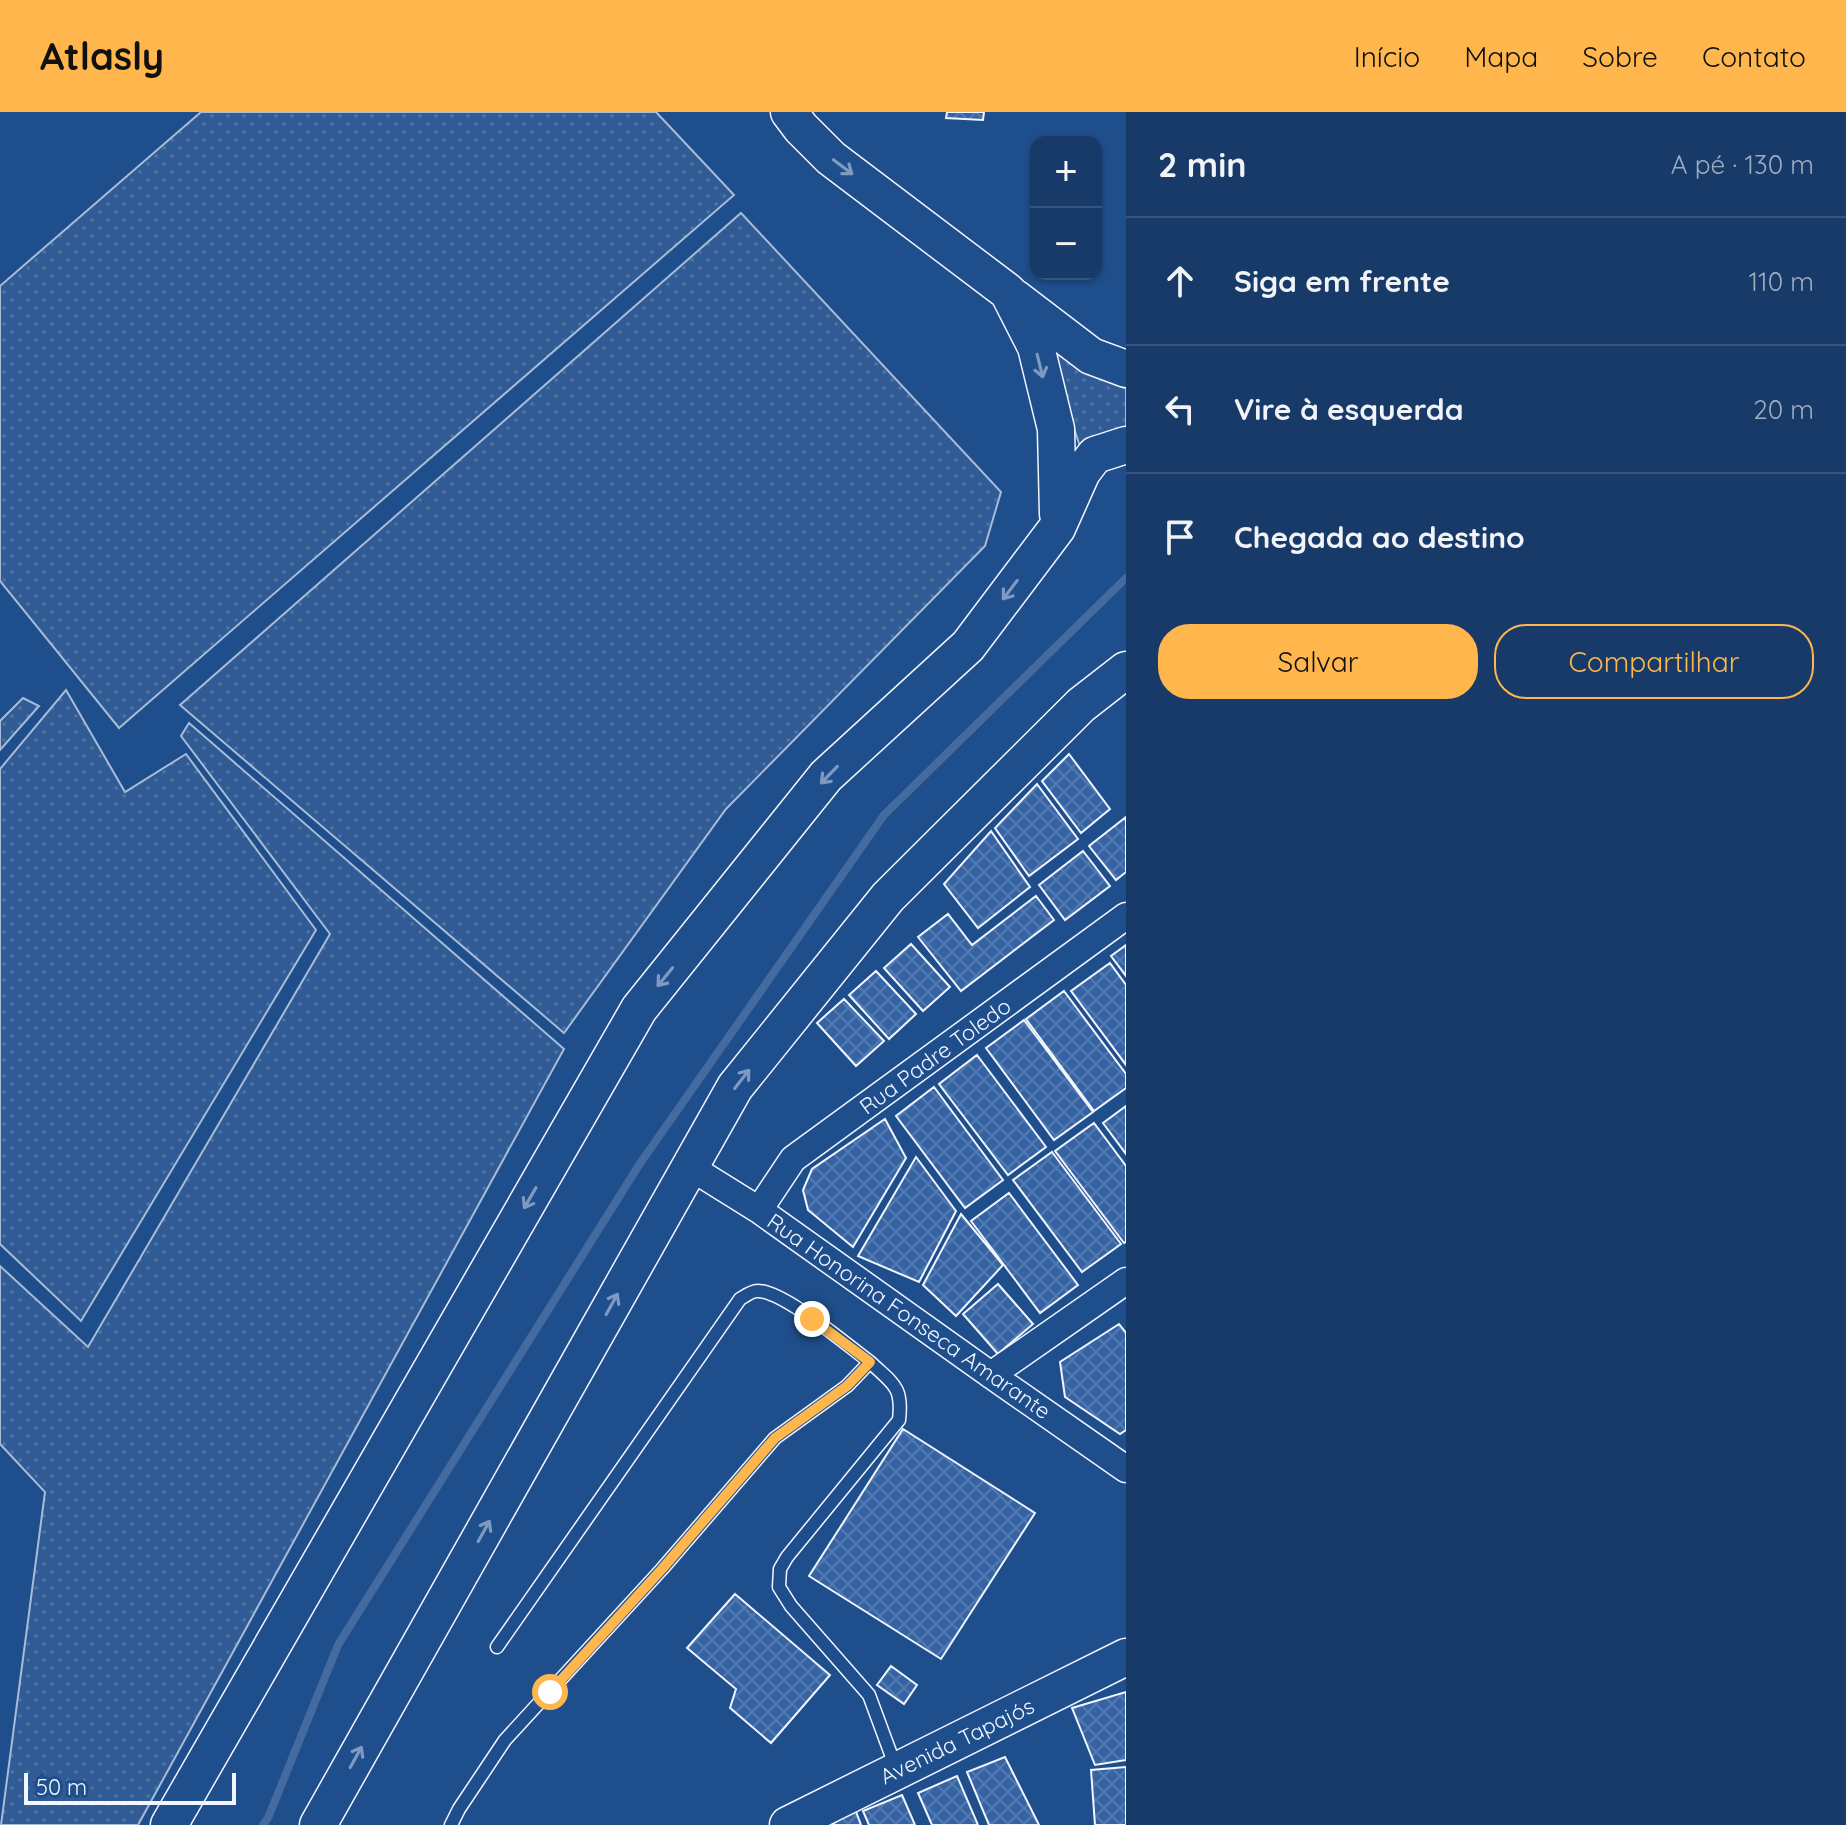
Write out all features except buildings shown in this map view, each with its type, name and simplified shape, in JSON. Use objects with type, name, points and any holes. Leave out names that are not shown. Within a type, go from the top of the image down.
[{"type":"main road","points":[[789,112],[831,158],[1091,356],[1126,369]]},
{"type":"main road","points":[[1008,292],[1036,347],[1056,429],[1057,528]]},
{"type":"main road","points":[[169,1825],[639,1009],[826,776],[968,646],[1057,528],[1082,472],[1095,455],[1126,445]]},
{"type":"main road","points":[[318,1825],[735,1087],[888,897],[1081,705],[1126,670]]},
{"type":"main road","name":"Avenida Tapajós","points":[[788,1825],[1126,1657]]},
{"type":"street","name":"Rua Padre Toledo","points":[[759,1210],[793,1159],[1126,916]]},
{"type":"street","name":"Rua Honorina Fonseca Amarante","points":[[690,1167],[759,1210],[1126,1469]]},
{"type":"street","points":[[991,1375],[1126,1281]]},
{"type":"lane","points":[[497,1647],[740,1299],[755,1291],[775,1295],[870,1362],[898,1389],[901,1403],[899,1420],[787,1557],[780,1569],[779,1587],[791,1606],[869,1695],[897,1771]]},
{"type":"lane","points":[[451,1825],[505,1740],[662,1569],[775,1438],[847,1386],[870,1362]]},
{"type":"shaded area","points":[[201,112],[656,112],[734,195],[119,728],[0,581],[0,286]]},
{"type":"shaded area","points":[[741,213],[1001,492],[985,546],[726,809],[564,1033],[180,705]]},
{"type":"shaded area","points":[[1041,333],[1126,387],[1126,435],[1082,452]]},
{"type":"shaded area","points":[[66,690],[125,792],[186,754],[316,930],[81,1321],[0,1244],[0,769]]},
{"type":"shaded area","points":[[23,698],[39,706],[0,750],[0,721]]},
{"type":"shaded area","points":[[189,723],[564,1049],[138,1825],[1,1825],[45,1492],[0,1444],[0,1266],[88,1347],[330,934],[181,736]]},
{"type":"waterway","points":[[263,1825],[338,1645],[639,1165],[884,815],[1126,578]]},
{"type":"route","points":[[550,1692],[775,1438],[847,1386],[870,1362],[812,1319]]}]
